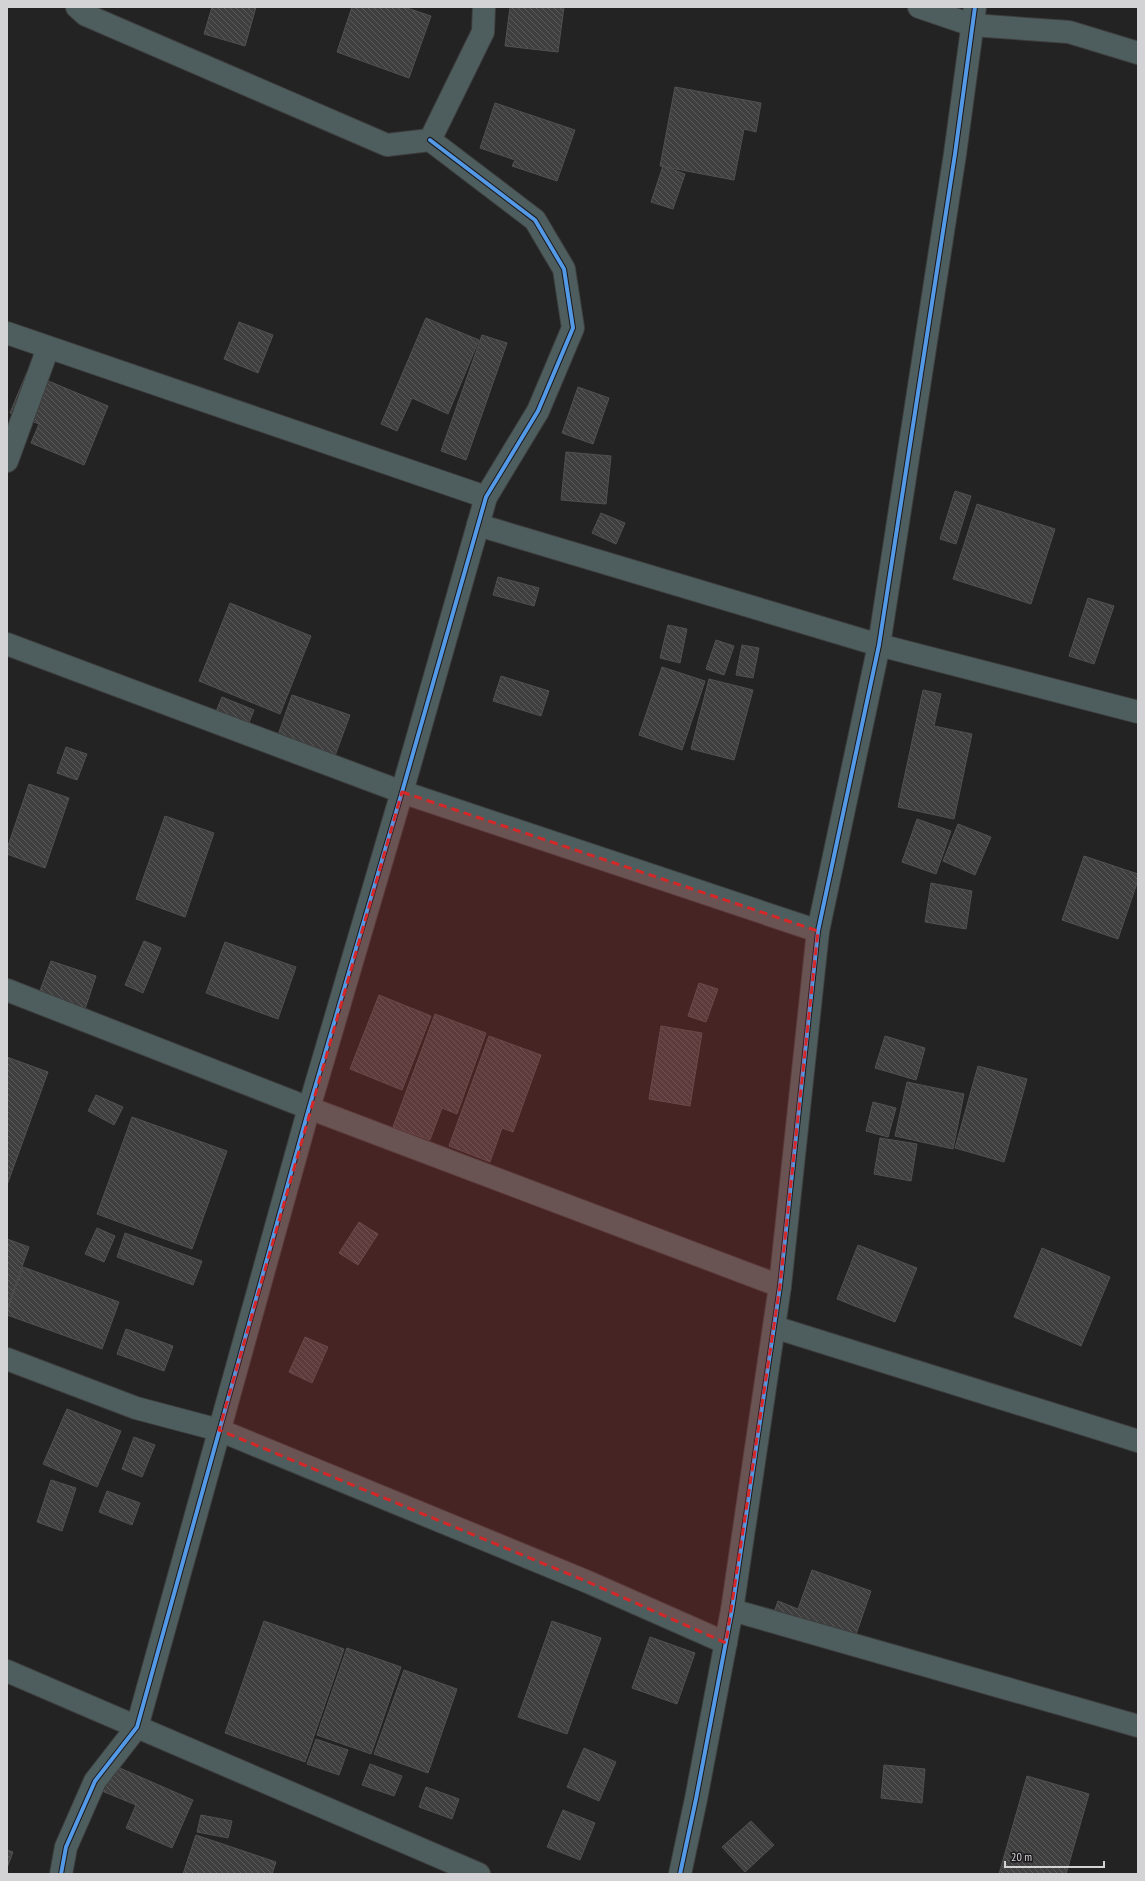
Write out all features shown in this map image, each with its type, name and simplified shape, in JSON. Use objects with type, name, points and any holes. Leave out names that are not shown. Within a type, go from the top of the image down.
[{"type":"street","points":[[61,1874],[66,1847],[95,1781],[137,1727],[309,1108],[402,792],[486,497],[538,411],[573,328],[564,269],[535,220],[430,140],[387,145],[86,15],[77,7]]},
{"type":"street","points":[[430,140],[483,32],[484,7]]},
{"type":"street","points":[[919,7],[1069,32],[1138,53]]},
{"type":"street","points":[[680,1874],[732,1610],[780,1286],[818,931],[879,645],[955,154],[973,16]]},
{"type":"street","points":[[7,333],[486,497]]},
{"type":"street","points":[[7,461],[48,348]]},
{"type":"street","points":[[478,525],[879,645],[1138,712]]},
{"type":"street","points":[[7,644],[402,792],[818,931]]},
{"type":"street","points":[[7,990],[309,1108],[780,1286]]},
{"type":"street","points":[[774,1327],[1138,1441]]},
{"type":"street","points":[[7,1359],[136,1408],[219,1430],[588,1582],[726,1643]]},
{"type":"street","points":[[732,1610],[1138,1726]]},
{"type":"street","points":[[7,1671],[479,1874]]},
{"type":"highlighted area","points":[[402,792],[818,931],[780,1286],[726,1643],[588,1582],[219,1430]]},
{"type":"building","points":[[212,7],[256,7],[245,46],[204,34]]},
{"type":"building","points":[[352,7],[404,7],[431,16],[409,78],[337,52]]},
{"type":"building","points":[[510,7],[564,7],[558,52],[505,46]]},
{"type":"building","points":[[675,87],[761,103],[756,132],[744,129],[734,180],[660,166]]},
{"type":"building","points":[[495,103],[575,130],[557,181],[512,166],[515,160],[480,148]]},
{"type":"building","points":[[663,166],[685,174],[673,209],[651,202]]},
{"type":"building","points":[[426,318],[479,340],[448,414],[412,398],[397,431],[381,424]]},
{"type":"building","points":[[239,322],[273,335],[258,373],[224,359]]},
{"type":"building","points":[[482,335],[507,343],[466,460],[441,451]]},
{"type":"building","points":[[27,372],[108,406],[84,465],[31,443],[39,424],[10,413]]},
{"type":"building","points":[[578,387],[609,398],[593,444],[562,433]]},
{"type":"building","points":[[566,452],[611,456],[606,504],[561,500]]},
{"type":"building","points":[[955,491],[971,496],[956,544],[940,539]]},
{"type":"building","points":[[977,504],[1055,529],[1031,604],[953,579]]},
{"type":"building","points":[[601,513],[625,523],[616,544],[592,533]]},
{"type":"building","points":[[498,577],[539,588],[534,606],[493,595]]},
{"type":"building","points":[[1088,598],[1114,606],[1094,664],[1069,656]]},
{"type":"building","points":[[230,603],[311,636],[280,714],[199,681]]},
{"type":"building","points":[[668,625],[687,629],[680,663],[660,658]]},
{"type":"building","points":[[716,640],[734,646],[724,675],[706,669]]},
{"type":"building","points":[[742,645],[759,648],[753,678],[736,675]]},
{"type":"building","points":[[662,667],[705,681],[682,750],[639,735]]},
{"type":"building","points":[[501,676],[549,691],[541,716],[493,701]]},
{"type":"building","points":[[709,679],[753,690],[734,760],[691,749]]},
{"type":"building","points":[[923,690],[941,694],[934,726],[972,734],[954,819],[898,807]]},
{"type":"building","points":[[292,695],[350,715],[329,772],[272,752]]},
{"type":"building","points":[[222,697],[254,710],[242,740],[210,726]]},
{"type":"building","points":[[66,747],[87,754],[77,780],[57,773]]},
{"type":"building","points":[[29,784],[69,798],[45,868],[7,854],[7,849]]},
{"type":"building","points":[[165,816],[214,833],[185,917],[136,899]]},
{"type":"building","points":[[917,819],[951,831],[936,874],[902,862]]},
{"type":"building","points":[[958,824],[991,837],[975,875],[943,861]]},
{"type":"building","points":[[1084,856],[1138,874],[1138,880],[1118,939],[1062,920]]},
{"type":"building","points":[[931,883],[972,891],[966,929],[925,922]]},
{"type":"building","points":[[144,941],[161,948],[143,993],[125,985]]},
{"type":"building","points":[[225,942],[296,967],[278,1019],[206,993]]},
{"type":"building","points":[[51,961],[96,976],[84,1012],[38,996]]},
{"type":"building","points":[[699,983],[718,989],[706,1022],[688,1016]]},
{"type":"building","points":[[379,995],[431,1016],[402,1090],[350,1069]]},
{"type":"building","points":[[435,1014],[486,1033],[457,1114],[442,1108],[430,1140],[393,1127]]},
{"type":"building","points":[[661,1026],[702,1033],[690,1106],[649,1099]]},
{"type":"building","points":[[489,1036],[541,1055],[513,1132],[502,1128],[490,1162],[449,1146]]},
{"type":"building","points":[[885,1036],[925,1048],[916,1080],[875,1068]]},
{"type":"building","points":[[7,1057],[48,1072],[7,1185]]},
{"type":"building","points":[[978,1066],[1027,1079],[1004,1162],[955,1148]]},
{"type":"building","points":[[907,1082],[964,1094],[953,1149],[895,1136]]},
{"type":"building","points":[[96,1095],[123,1107],[114,1125],[88,1111]]},
{"type":"building","points":[[873,1102],[896,1108],[888,1137],[866,1131]]},
{"type":"building","points":[[132,1117],[227,1151],[192,1249],[97,1214]]},
{"type":"building","points":[[880,1138],[917,1144],[911,1181],[874,1174]]},
{"type":"building","points":[[359,1222],[378,1234],[358,1265],[339,1253]]},
{"type":"building","points":[[97,1228],[115,1236],[104,1262],[85,1254]]},
{"type":"building","points":[[125,1233],[202,1261],[193,1285],[117,1257]]},
{"type":"building","points":[[7,1239],[29,1247],[7,1309]]},
{"type":"building","points":[[858,1245],[917,1268],[895,1322],[837,1299]]},
{"type":"building","points":[[1042,1248],[1110,1277],[1081,1346],[1014,1317]]},
{"type":"building","points":[[23,1267],[119,1302],[102,1349],[7,1315],[7,1311]]},
{"type":"building","points":[[126,1329],[173,1346],[164,1371],[117,1354]]},
{"type":"building","points":[[305,1337],[328,1347],[312,1383],[289,1372]]},
{"type":"building","points":[[67,1409],[121,1431],[97,1487],[43,1464]]},
{"type":"building","points":[[134,1437],[155,1445],[142,1477],[122,1469]]},
{"type":"building","points":[[51,1480],[76,1488],[62,1531],[37,1522]]},
{"type":"building","points":[[107,1491],[140,1503],[132,1525],[99,1512]]},
{"type":"building","points":[[812,1570],[871,1591],[851,1649],[771,1621],[778,1601],[798,1609]]},
{"type":"building","points":[[264,1621],[344,1649],[305,1762],[225,1733]]},
{"type":"building","points":[[552,1621],[601,1638],[567,1734],[518,1717]]},
{"type":"building","points":[[650,1637],[695,1653],[677,1704],[632,1688]]},
{"type":"building","points":[[347,1648],[401,1667],[371,1754],[317,1735]]},
{"type":"building","points":[[404,1670],[457,1689],[428,1773],[374,1754]]},
{"type":"building","points":[[316,1739],[348,1750],[339,1775],[307,1764]]},
{"type":"building","points":[[584,1748],[616,1762],[599,1801],[567,1787]]},
{"type":"building","points":[[370,1764],[402,1776],[394,1796],[362,1785]]},
{"type":"building","points":[[113,1765],[193,1800],[172,1848],[126,1828],[136,1805],[102,1791]]},
{"type":"building","points":[[884,1765],[925,1769],[922,1803],[881,1798]]},
{"type":"building","points":[[1027,1776],[1089,1794],[1066,1874],[999,1874]]},
{"type":"building","points":[[426,1787],[459,1799],[452,1819],[419,1807]]},
{"type":"building","points":[[563,1810],[595,1823],[580,1860],[547,1847]]},
{"type":"building","points":[[201,1815],[232,1821],[228,1838],[197,1832]]},
{"type":"building","points":[[751,1821],[774,1845],[745,1872],[722,1847]]},
{"type":"building","points":[[196,1835],[276,1862],[272,1874],[183,1874]]},
{"type":"building","points":[[7,1850],[13,1852],[7,1868]]},
{"type":"cycle path","points":[[680,1874],[696,1799],[732,1610],[780,1286],[818,931],[879,645],[955,154],[975,7]]},
{"type":"cycle path","points":[[61,1874],[66,1847],[95,1781],[137,1727],[309,1108],[402,792],[486,497],[538,411],[573,328],[564,269],[535,220],[430,140]]}]
